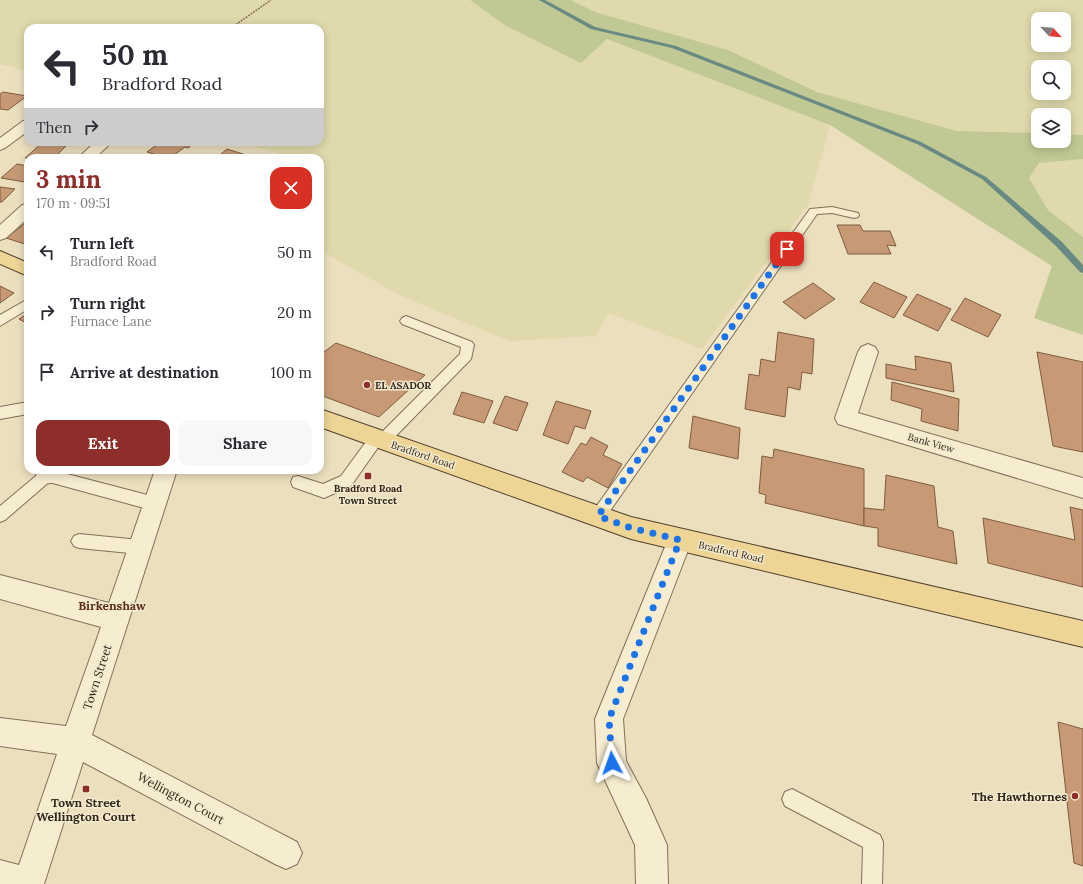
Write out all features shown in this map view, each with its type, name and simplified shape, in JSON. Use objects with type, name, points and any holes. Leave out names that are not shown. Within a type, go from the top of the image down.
[{"type":"main road","points":[[0,257],[24,268]]},
{"type":"main road","name":"Bradford Road","points":[[324,419],[631,528],[1083,634]]},
{"type":"street","points":[[0,145],[24,127]]},
{"type":"street","points":[[90,154],[100,146]]},
{"type":"street","points":[[0,234],[24,213]]},
{"type":"street","name":"Bank View","points":[[868,352],[846,418],[1083,488]]},
{"type":"street","name":"Town Street","points":[[19,881],[76,742],[165,474]]},
{"type":"street","points":[[652,884],[651,845],[612,763],[609,719],[680,540]]},
{"type":"street","points":[[0,587],[116,618]]},
{"type":"street","points":[[0,732],[76,742]]},
{"type":"street","name":"Wellington Court","points":[[76,742],[286,853]]},
{"type":"lane","points":[[598,516],[814,211],[832,210],[854,215]]},
{"type":"lane","points":[[0,321],[24,306]]},
{"type":"lane","points":[[298,482],[324,491],[346,481],[379,440],[466,356],[468,345],[406,321]]},
{"type":"lane","points":[[0,413],[24,409]]},
{"type":"lane","points":[[0,515],[48,474]]},
{"type":"lane","points":[[57,474],[155,504]]},
{"type":"lane","points":[[79,541],[140,547]]},
{"type":"lane","points":[[792,799],[873,842],[872,884]]},
{"type":"path","points":[[237,24],[271,0]]},
{"type":"shaded area","points":[[0,0],[470,0],[506,26],[607,39],[830,125],[808,205],[702,349],[609,313],[595,336],[510,341],[401,296],[324,252],[324,154],[280,154],[253,146],[324,146],[324,24],[24,24],[24,70],[0,64]]},
{"type":"shaded area","points":[[571,0],[1083,0],[1083,135],[1071,134],[1071,108],[1031,108],[1031,133],[957,131],[817,92],[728,50],[595,12]]},
{"type":"shaded area","points":[[1083,159],[1083,237],[1048,210],[1029,178],[1039,163]]},
{"type":"green space","points":[[470,0],[571,0],[595,12],[728,50],[817,92],[957,131],[1031,133],[1031,148],[1071,148],[1071,134],[1083,135],[1083,159],[1039,163],[1029,178],[1048,210],[1083,237],[1083,335],[1034,318],[1052,266],[830,125],[607,39],[581,63],[506,26]]},
{"type":"building","points":[[3,92],[24,96],[24,98],[8,110],[0,109],[0,94]]},
{"type":"building","points":[[39,146],[66,146],[58,154],[30,154]]},
{"type":"building","points":[[155,146],[190,146],[188,148],[185,147],[175,154],[154,154],[147,152]]},
{"type":"building","points":[[227,149],[243,154],[221,154]]},
{"type":"building","points":[[17,164],[24,165],[24,182],[1,178]]},
{"type":"building","points":[[0,187],[15,189],[2,202],[0,202]]},
{"type":"building","points":[[24,224],[24,244],[6,238]]},
{"type":"building","points":[[837,225],[860,225],[863,231],[890,231],[896,246],[887,245],[891,254],[848,254]]},
{"type":"building","points":[[874,282],[907,297],[894,318],[860,302]]},
{"type":"building","points":[[813,283],[835,299],[805,319],[783,302]]},
{"type":"building","points":[[0,286],[14,293],[0,303]]},
{"type":"building","points":[[917,294],[951,309],[938,331],[903,315]]},
{"type":"building","points":[[965,298],[1001,315],[988,337],[951,320]]},
{"type":"building","points":[[24,316],[24,322],[19,319]]},
{"type":"building","points":[[778,332],[814,339],[812,374],[802,372],[800,390],[788,387],[785,417],[745,409],[749,374],[759,376],[761,359],[775,362]]},
{"type":"building","name":"EL ASADOR","points":[[336,343],[425,375],[379,417],[324,396],[324,352]]},
{"type":"building","points":[[1037,352],[1083,362],[1083,452],[1053,446]]},
{"type":"building","points":[[915,356],[951,363],[954,392],[886,378],[886,364],[916,370]]},
{"type":"building","points":[[892,382],[959,399],[958,431],[921,421],[922,409],[891,400]]},
{"type":"building","points":[[462,392],[493,401],[484,423],[453,414]]},
{"type":"building","points":[[505,396],[528,403],[517,431],[493,423]]},
{"type":"building","points":[[556,401],[591,411],[585,429],[575,426],[568,444],[543,435]]},
{"type":"building","points":[[693,416],[740,428],[738,459],[689,448]]},
{"type":"building","points":[[591,437],[608,446],[603,455],[622,464],[608,488],[587,477],[583,482],[562,472],[581,443],[586,445]]},
{"type":"building","points":[[774,449],[864,469],[864,526],[765,503],[766,495],[759,493],[762,456],[773,458]]},
{"type":"building","points":[[886,475],[934,486],[938,527],[953,531],[957,564],[878,546],[878,528],[864,526],[864,508],[884,510]]},
{"type":"building","points":[[1070,507],[1083,510],[1083,587],[988,563],[983,518],[1075,540]]},
{"type":"building","name":"The Hawthornes","points":[[1058,722],[1083,729],[1083,866],[1074,863]]},
{"type":"waterway","points":[[541,0],[593,28],[674,47],[919,143],[984,178],[1059,244],[1083,270]]},
{"type":"place","name":"EL ASADOR","points":[[367,385]]},
{"type":"place","name":"Bradford Road Town Street","points":[[368,476]]},
{"type":"place","name":"Town Street Wellington Court","points":[[86,789]]},
{"type":"place","name":"The Hawthornes","points":[[1075,796]]},
{"type":"district","name":"Birkenshaw","points":[[112,605]]},
{"type":"route","points":[[612,763],[609,719],[680,540],[631,528],[598,516],[787,249]]}]
